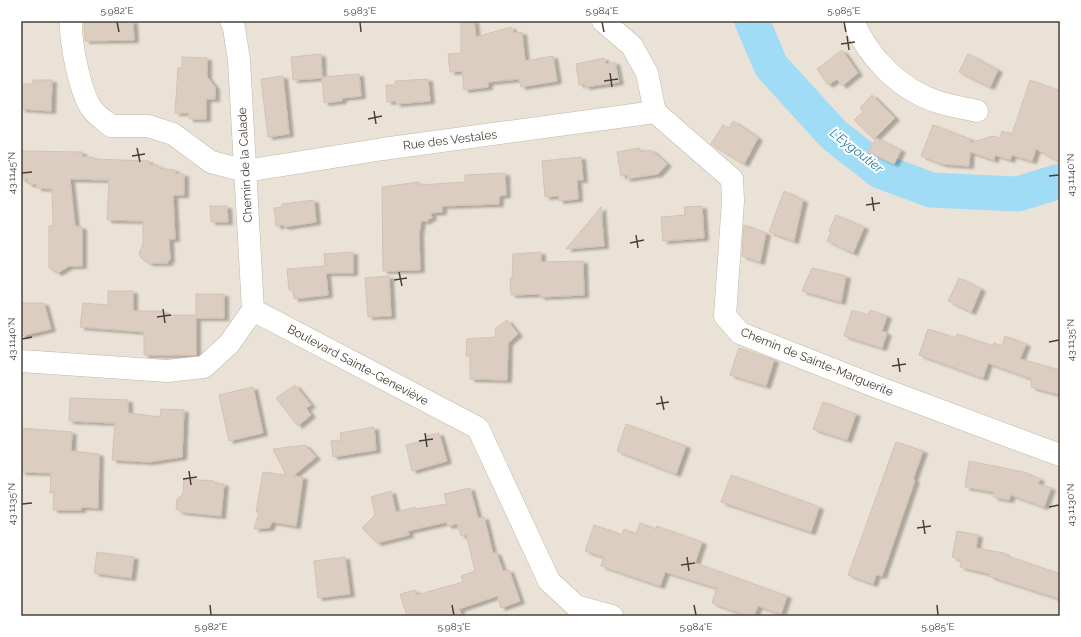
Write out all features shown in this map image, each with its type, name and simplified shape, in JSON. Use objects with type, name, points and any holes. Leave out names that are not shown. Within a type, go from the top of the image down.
[{"type":"street","points":[[71,21],[70,36],[80,80],[92,109],[111,126],[148,126],[173,134],[211,162],[246,171]]},
{"type":"street","name":"Chemin de la Calade","points":[[230,21],[234,28],[240,60],[253,310]]},
{"type":"street","points":[[603,21],[632,46],[640,60],[647,73],[655,112]]},
{"type":"street","points":[[853,21],[862,40],[873,56],[899,80],[915,91],[937,102],[977,111]]},
{"type":"street","name":"Rue des Vestales","points":[[246,171],[383,149],[655,112]]},
{"type":"street","name":"Chemin de Sainte-Marguerite","points":[[655,112],[732,179],[733,201],[725,316],[740,333],[876,387],[1060,455]]},
{"type":"street","points":[[21,361],[167,370],[204,367],[229,344],[253,310]]},
{"type":"street","name":"Boulevard Sainte-Geneviève","points":[[253,310],[478,428],[549,581],[571,611],[612,616]]},
{"type":"shaded area","points":[[21,21],[1060,21],[1060,616],[21,616]]},
{"type":"building","points":[[84,21],[133,21],[134,40],[85,41]]},
{"type":"building","points":[[461,21],[474,21],[476,37],[511,27],[514,33],[522,32],[525,61],[553,56],[557,81],[521,87],[519,79],[488,82],[488,87],[464,90],[462,71],[450,72],[448,54],[461,53]]},
{"type":"building","points":[[842,50],[858,73],[842,86],[837,79],[828,85],[817,69]]},
{"type":"building","points":[[321,54],[322,78],[293,80],[291,57]]},
{"type":"building","points":[[968,54],[998,70],[990,87],[959,72]]},
{"type":"building","points":[[182,57],[207,58],[207,77],[215,87],[215,99],[206,99],[206,119],[189,119],[189,113],[175,113],[178,68],[182,68]]},
{"type":"building","points":[[604,58],[606,64],[615,62],[619,82],[585,87],[585,84],[579,85],[576,64]]},
{"type":"building","points":[[359,74],[361,96],[342,98],[342,101],[324,103],[322,77]]},
{"type":"building","points":[[283,76],[289,134],[268,137],[261,79]]},
{"type":"building","points":[[428,79],[430,101],[396,104],[396,101],[387,102],[386,85],[395,85],[395,81]]},
{"type":"building","points":[[33,80],[52,80],[51,111],[21,109],[21,84],[33,84]]},
{"type":"building","points":[[1030,80],[1060,91],[1060,162],[1036,149],[1032,161],[1012,155],[1010,160],[995,155],[994,160],[970,152],[969,166],[942,164],[921,156],[933,125],[970,139],[970,143],[993,136],[1000,138],[1002,131],[1012,134]]},
{"type":"building","points":[[872,95],[895,118],[874,139],[854,120],[863,112],[860,108]]},
{"type":"building","points":[[733,121],[758,138],[744,164],[711,144],[723,125],[729,129]]},
{"type":"building","points":[[876,138],[901,150],[894,164],[868,152]]},
{"type":"building","points":[[639,148],[640,152],[651,150],[667,164],[658,174],[625,179],[629,175],[621,176],[617,152]]},
{"type":"building","points":[[21,151],[82,152],[82,157],[93,157],[93,159],[149,161],[149,165],[158,165],[158,168],[175,170],[175,174],[184,174],[184,195],[173,195],[175,239],[169,239],[170,260],[168,260],[168,263],[149,263],[141,258],[139,253],[143,245],[143,221],[107,220],[109,180],[70,179],[75,226],[82,227],[82,266],[69,266],[58,273],[49,268],[49,226],[53,226],[52,189],[37,188],[37,184],[28,184],[28,179],[21,179]]},
{"type":"building","points":[[581,157],[583,180],[577,180],[578,199],[559,201],[559,196],[545,197],[542,161]]},
{"type":"building","points":[[505,173],[506,195],[499,196],[499,204],[442,206],[442,212],[431,213],[432,218],[428,219],[428,221],[421,221],[419,234],[420,270],[383,271],[382,187],[419,182],[419,185],[465,182],[465,175]]},
{"type":"building","points":[[784,191],[803,200],[794,241],[769,232]]},
{"type":"building","points":[[314,200],[316,222],[284,227],[284,225],[276,226],[274,208],[282,207],[282,204]]},
{"type":"building","points":[[210,206],[227,206],[228,222],[211,222]]},
{"type":"building","points":[[702,206],[704,238],[663,241],[661,217],[685,215],[684,207]]},
{"type":"building","points":[[601,207],[604,246],[566,249]]},
{"type":"building","points":[[836,215],[864,227],[853,253],[827,241],[831,232],[829,231]]},
{"type":"building","points":[[744,225],[766,233],[760,262],[742,256]]},
{"type":"building","points":[[353,252],[353,273],[326,273],[328,295],[294,299],[293,290],[289,290],[287,269],[325,266],[324,254]]},
{"type":"building","points":[[541,252],[541,262],[583,261],[584,295],[540,297],[540,294],[511,295],[510,278],[512,278],[513,254]]},
{"type":"building","points":[[812,268],[846,276],[841,302],[802,291]]},
{"type":"building","points":[[389,276],[391,316],[368,317],[365,278]]},
{"type":"building","points":[[959,278],[981,289],[971,312],[948,301]]},
{"type":"building","points":[[108,291],[133,291],[133,311],[164,311],[164,315],[196,315],[196,294],[224,294],[224,318],[196,318],[196,355],[144,355],[144,332],[80,327],[83,303],[108,305]]},
{"type":"building","points":[[21,303],[44,303],[51,329],[21,336]]},
{"type":"building","points":[[852,310],[868,315],[870,310],[887,316],[882,331],[887,333],[882,348],[844,336]]},
{"type":"building","points":[[507,320],[518,334],[508,343],[507,380],[470,379],[470,356],[466,356],[467,339],[496,337],[495,329]]},
{"type":"building","points":[[928,329],[956,338],[957,334],[993,346],[994,343],[1002,346],[1005,336],[1026,344],[1020,359],[1060,370],[1060,395],[1031,387],[1032,379],[988,363],[983,378],[919,355]]},
{"type":"building","points":[[739,348],[774,360],[766,386],[730,375]]},
{"type":"building","points":[[295,385],[311,405],[306,408],[311,415],[298,426],[276,398]]},
{"type":"building","points":[[253,387],[263,433],[229,441],[219,395]]},
{"type":"building","points":[[70,398],[128,400],[128,413],[160,417],[161,409],[184,410],[182,457],[149,462],[112,460],[115,423],[69,421]]},
{"type":"building","points":[[823,402],[856,414],[847,440],[813,429]]},
{"type":"building","points":[[626,424],[686,446],[676,474],[617,451]]},
{"type":"building","points":[[374,427],[376,450],[333,457],[331,441],[341,440],[340,433]]},
{"type":"building","points":[[21,428],[72,432],[71,451],[99,454],[98,508],[81,507],[81,510],[53,510],[54,492],[50,493],[51,473],[21,472]]},
{"type":"building","points":[[439,433],[447,461],[412,471],[406,445],[426,440],[425,436]]},
{"type":"building","points":[[896,442],[923,451],[913,479],[915,480],[882,576],[876,575],[873,584],[848,575]]},
{"type":"building","points":[[305,445],[316,457],[293,476],[303,477],[296,526],[272,522],[269,528],[254,529],[259,512],[256,512],[263,472],[286,475],[273,449]]},
{"type":"building","points":[[969,461],[1023,472],[1040,479],[1038,484],[1051,488],[1044,507],[1011,495],[1009,500],[993,497],[994,492],[965,487]]},
{"type":"building","points":[[731,475],[819,507],[811,532],[721,502]]},
{"type":"building","points":[[184,479],[214,481],[214,483],[224,484],[221,516],[181,512],[176,509],[177,499],[183,494]]},
{"type":"building","points":[[470,488],[478,518],[484,517],[493,554],[496,552],[503,571],[509,570],[520,601],[501,608],[497,596],[459,609],[462,616],[407,616],[400,594],[415,590],[416,595],[463,582],[461,576],[475,571],[466,534],[461,536],[457,524],[447,526],[447,522],[408,531],[409,535],[377,543],[362,528],[375,515],[371,497],[391,491],[396,512],[415,507],[415,509],[447,504],[444,494]]},
{"type":"building","points":[[640,523],[656,529],[656,526],[702,542],[695,563],[787,596],[781,614],[758,606],[754,616],[748,616],[712,603],[717,588],[665,572],[660,586],[601,566],[604,557],[585,551],[594,525],[622,535],[624,529],[636,534]]},
{"type":"building","points":[[957,531],[978,535],[976,548],[1004,553],[1004,555],[1060,574],[1060,599],[989,576],[990,574],[960,567],[961,560],[952,557]]},
{"type":"building","points":[[97,552],[134,557],[131,578],[94,573]]},
{"type":"building","points":[[345,557],[350,594],[318,598],[314,561]]},
{"type":"waterway","name":"L'Eygoutier","points":[[752,21],[771,66],[834,135],[880,171],[931,190],[1018,194],[1060,181]]}]
